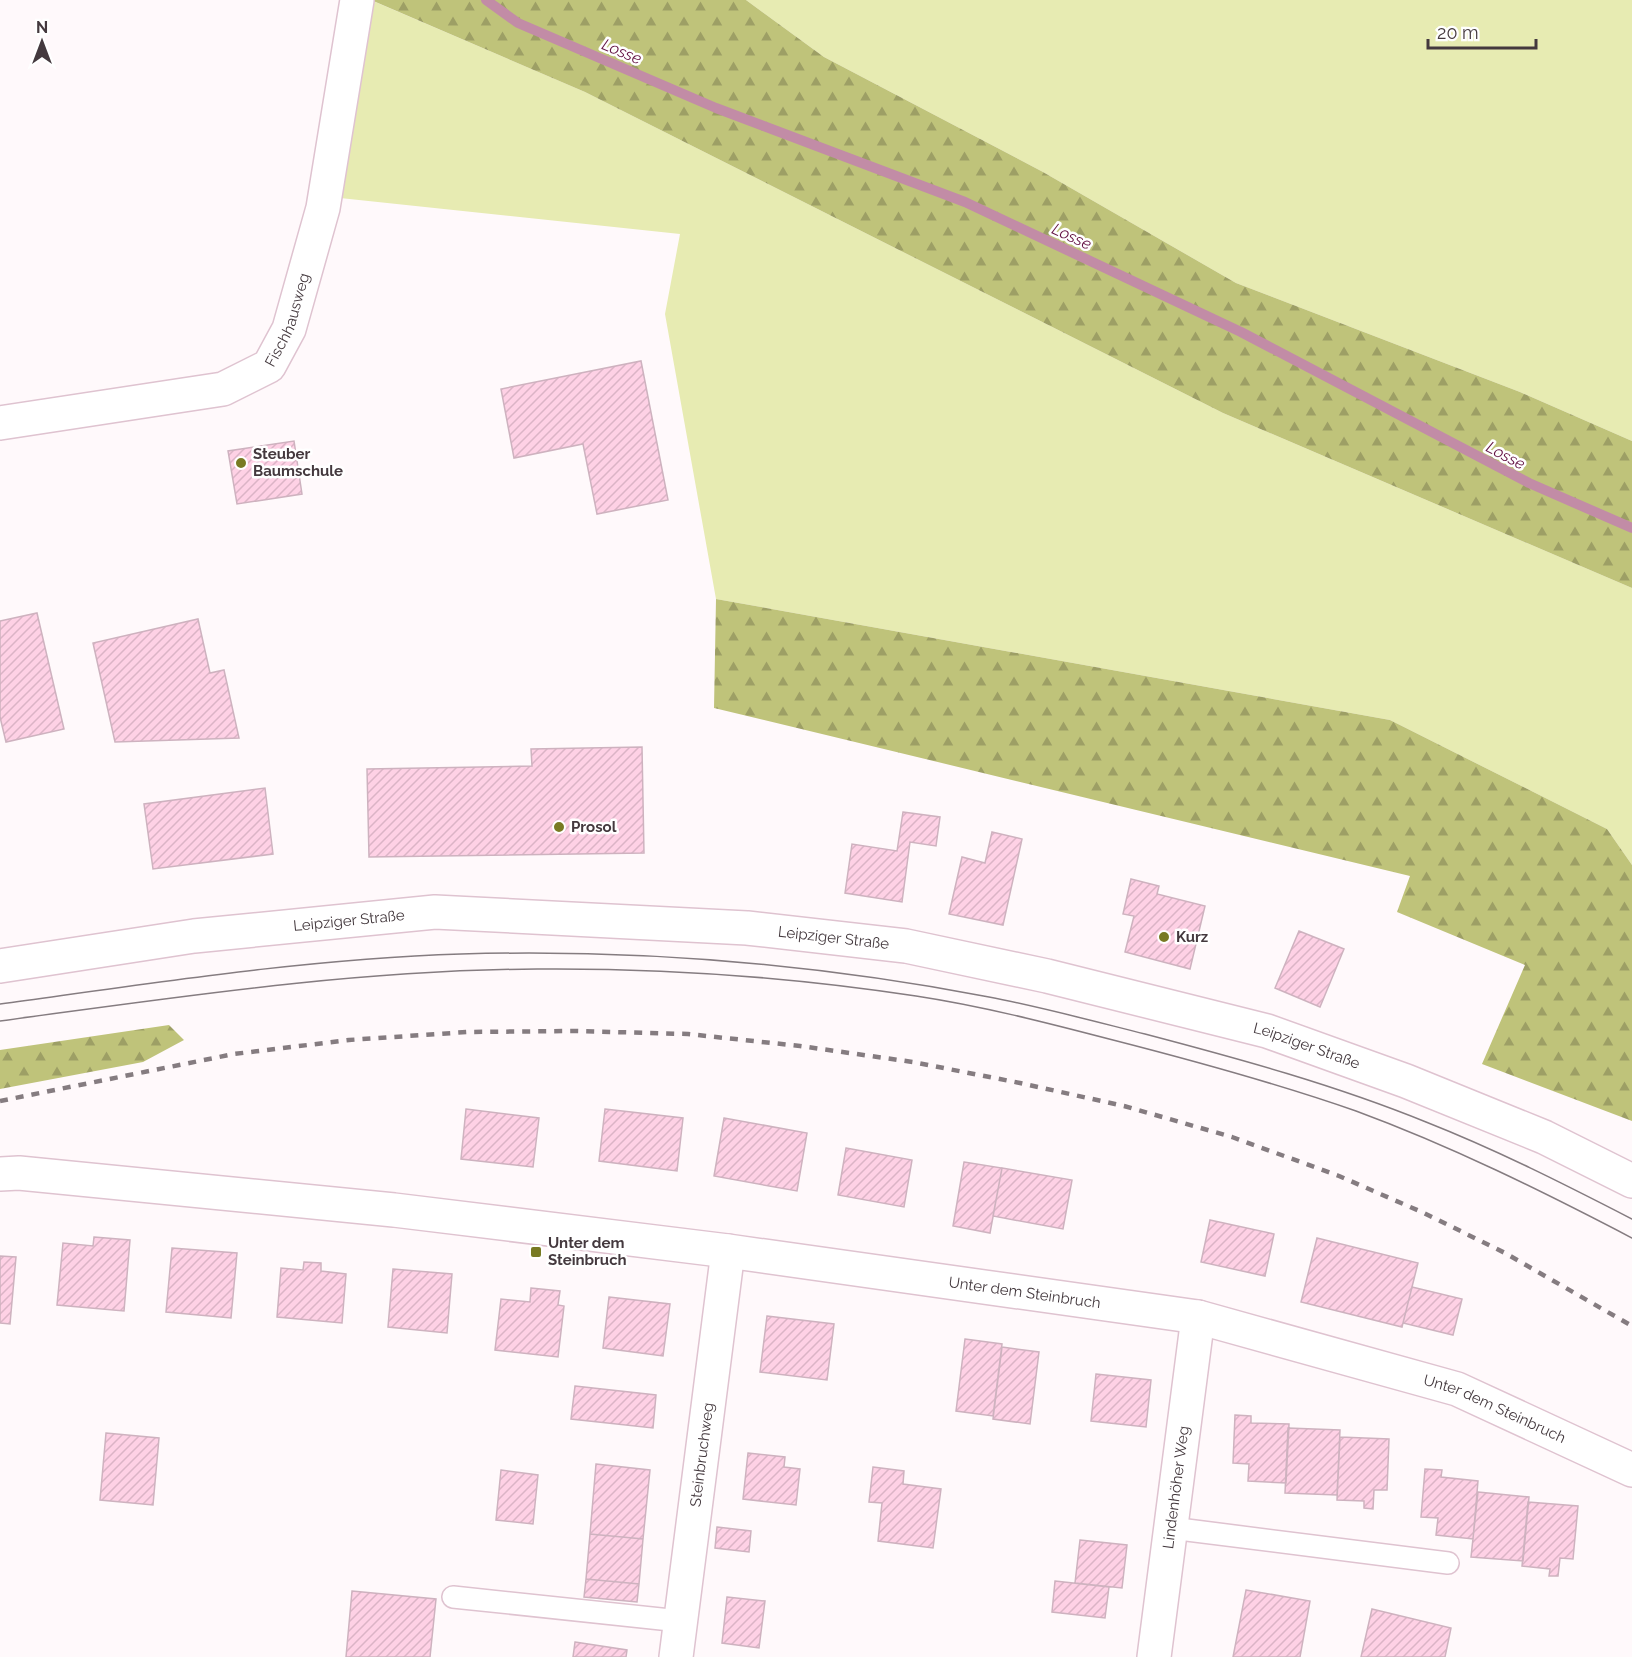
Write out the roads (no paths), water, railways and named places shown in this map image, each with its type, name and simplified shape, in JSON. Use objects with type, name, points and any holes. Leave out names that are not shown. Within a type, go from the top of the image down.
[{"type":"street","name":"Fischhausweg","points":[[0,423],[224,390],[269,366],[289,329],[323,208],[357,0]]},
{"type":"street","name":"Leipziger Straße","points":[[0,966],[194,936],[435,912],[747,928],[906,946],[1047,976],[1267,1031],[1406,1081],[1544,1137],[1632,1181]]},
{"type":"street","name":"Unter dem Steinbruch","points":[[0,1173],[394,1210],[728,1251],[1198,1317],[1457,1389],[1632,1470]]},
{"type":"street","name":"Steinbruchweg","points":[[676,1657],[728,1251]]},
{"type":"street","name":"Lindenhöher Weg","points":[[1154,1657],[1198,1317]]},
{"type":"lane","points":[[1171,1528],[1448,1563]]},
{"type":"lane","points":[[453,1597],[680,1621]]},
{"type":"waterway","name":"Losse","points":[[486,0],[518,23],[716,108],[965,202],[1241,332],[1529,483],[1632,528]]},
{"type":"tram line","points":[[0,1004],[287,966],[461,954],[527,953],[660,957],[726,961],[858,976],[924,985],[1048,1010],[1216,1053],[1322,1084],[1479,1144],[1632,1219]]},
{"type":"tram line","points":[[0,1021],[268,986],[402,974],[470,971],[584,969],[679,972],[869,989],[941,1000],[1040,1021],[1205,1064],[1326,1101],[1461,1154],[1632,1238]]},
{"type":"railway","points":[[0,1101],[234,1054],[349,1040],[467,1032],[574,1031],[688,1034],[800,1046],[913,1062],[1020,1083],[1124,1106],[1232,1137],[1339,1176],[1424,1213],[1505,1253],[1632,1326]]},
{"type":"place","name":"Steuber Baumschule","points":[[241,463]]},
{"type":"place","name":"Prosol","points":[[559,827]]},
{"type":"place","name":"Kurz","points":[[1164,937]]},
{"type":"place","name":"Unter dem Steinbruch","points":[[536,1252]]}]
